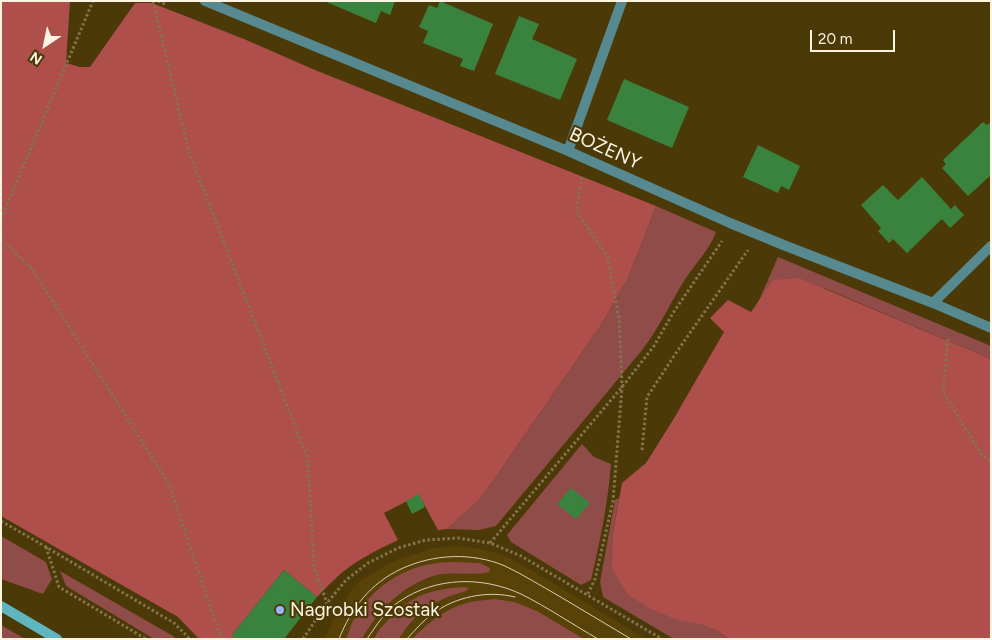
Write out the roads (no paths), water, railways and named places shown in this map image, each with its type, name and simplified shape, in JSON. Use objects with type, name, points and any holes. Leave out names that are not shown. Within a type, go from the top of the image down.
[{"type":"main road","points":[[1,606],[57,639]]},
{"type":"street","name":"BOŻENY","points":[[206,1],[568,151],[721,220],[933,303],[991,328]]},
{"type":"street","points":[[568,151],[622,1]]},
{"type":"street","points":[[933,303],[991,246]]},
{"type":"tram line","points":[[339,639],[356,607],[380,581],[413,564],[426,560],[453,557],[479,558],[505,566],[631,639]]},
{"type":"tram line","points":[[367,639],[386,614],[400,601],[429,587],[459,582],[491,584],[521,594],[598,639]]},
{"type":"tram line","points":[[407,639],[419,626],[441,608],[461,599],[493,594],[515,597]]},
{"type":"place","name":"Nagrobki Szostak","points":[[280,610]]}]
